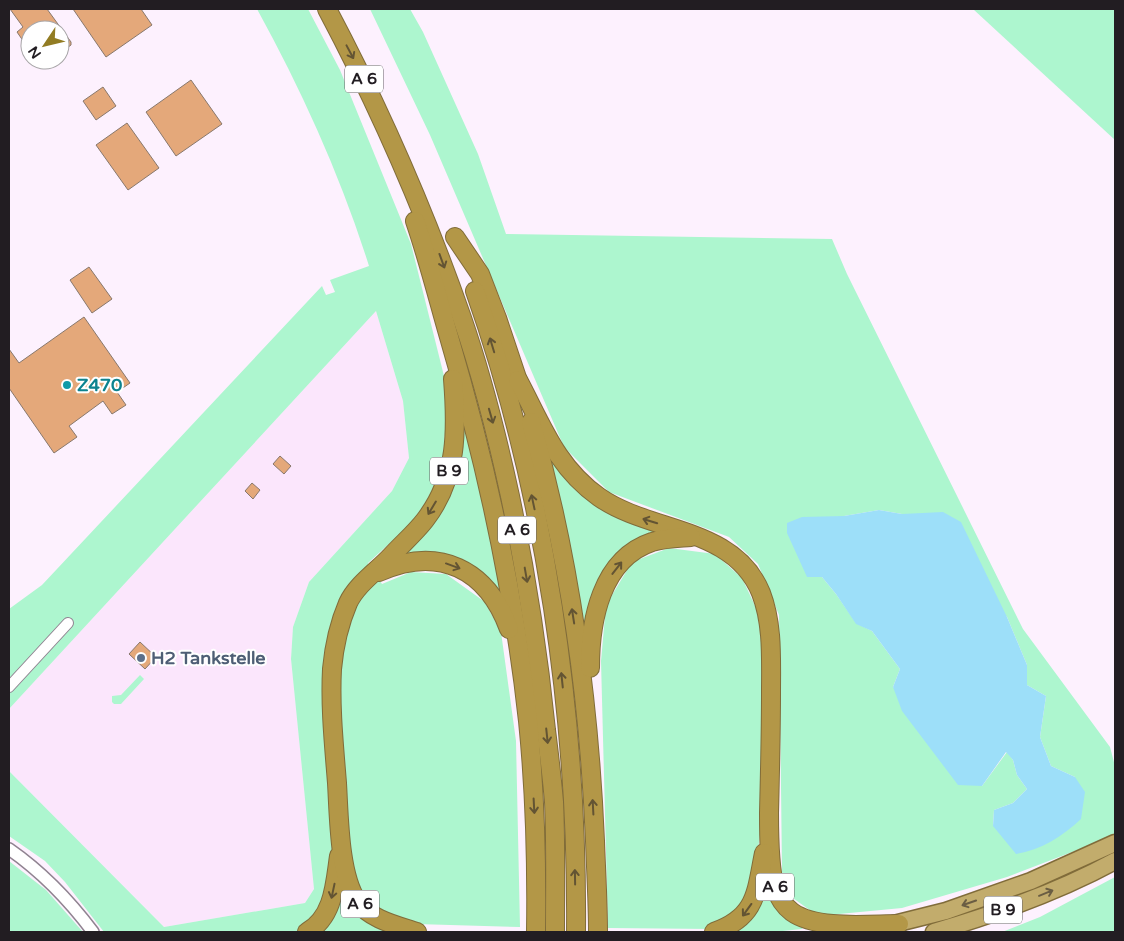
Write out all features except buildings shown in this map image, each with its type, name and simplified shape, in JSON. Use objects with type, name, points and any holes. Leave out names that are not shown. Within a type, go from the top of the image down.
[{"type":"highway","name":"A 6","points":[[327,9],[358,68],[397,151],[430,228],[463,321],[497,438],[522,554],[536,634],[554,802],[555,929]]},
{"type":"highway","points":[[397,151],[401,183],[419,233],[467,400],[488,486],[512,607],[528,723],[534,799],[536,929]]},
{"type":"highway","name":"A 6","points":[[518,380],[480,274],[455,237],[500,370],[523,455],[550,595],[562,674],[573,795],[576,929]]},
{"type":"highway","name":"B 9","points":[[372,575],[425,519],[441,493],[450,468],[456,440],[456,413],[450,341]]},
{"type":"highway","points":[[518,380],[556,453],[584,485],[598,496],[626,512],[721,546],[746,568],[758,587],[765,604],[771,657],[769,830],[759,883],[750,907],[739,920],[714,932]]},
{"type":"highway","points":[[518,380],[557,522],[567,574],[587,716],[598,929]]},
{"type":"highway","points":[[587,716],[592,633],[600,597],[610,577],[627,557],[650,543],[672,538],[696,537]]},
{"type":"highway","points":[[307,932],[320,923],[330,903],[341,843],[331,710],[332,668],[336,642],[349,602],[358,588],[372,575],[394,565],[419,560],[451,565],[470,574],[480,582],[494,599],[505,618],[520,661]]},
{"type":"highway","name":"A 6","points":[[769,830],[774,886],[779,897],[791,911],[807,919],[837,924],[899,924]]},
{"type":"highway","name":"A 6","points":[[341,843],[349,886],[363,908],[383,921],[416,932]]},
{"type":"highway","name":"B 9","points":[[852,932],[899,924],[946,911],[1031,881],[1115,843]]},
{"type":"highway","name":"B 9","points":[[934,932],[996,913],[1070,883],[1115,861]]},
{"type":"street","points":[[9,688],[68,623]]},
{"type":"street","points":[[9,849],[42,875],[65,898],[93,932]]},
{"type":"shaded area","points":[[376,311],[403,401],[409,458],[392,491],[309,582],[293,627],[291,659],[314,889],[305,903],[164,927],[9,771],[9,709]]},
{"type":"green space","points":[[257,9],[308,9],[340,70],[411,244],[444,376],[446,422],[442,468],[430,495],[412,523],[368,563],[382,584],[411,572],[446,574],[485,602],[501,632],[516,741],[520,927],[416,924],[394,932],[318,932],[325,905],[300,932],[104,932],[65,882],[45,861],[9,836],[9,771],[164,927],[305,903],[314,889],[291,659],[293,627],[309,582],[392,491],[409,458],[403,401],[376,311],[9,709],[9,609],[42,585],[322,286],[326,295],[335,292],[330,280],[369,266],[333,167],[290,71]]},
{"type":"green space","points":[[370,9],[410,9],[423,32],[478,154],[506,234],[832,239],[847,274],[1023,629],[1110,747],[1115,766],[1115,833],[1106,839],[1007,877],[902,908],[818,916],[790,896],[782,872],[779,615],[758,564],[729,537],[609,492],[564,447],[430,135]],"holes":[[[879,510],[912,514],[1007,617],[1027,665],[1027,685],[1046,696],[1040,737],[1051,766],[1075,777],[993,826],[994,810],[1013,803],[1027,789],[1017,775],[1013,760],[1007,752],[982,786],[893,687],[900,669],[872,631],[856,623],[822,577],[844,516]]]},
{"type":"green space","points":[[973,9],[1115,9],[1115,140]]},
{"type":"green space","points":[[465,426],[483,498],[500,585],[498,591],[405,557],[402,553],[422,531],[461,428]]},
{"type":"green space","points":[[550,457],[664,530],[647,539],[586,622],[584,621]]},
{"type":"green space","points":[[669,548],[715,554],[742,578],[757,610],[763,651],[761,826],[755,876],[747,900],[730,917],[711,929],[608,928],[601,661],[606,605],[632,562]]},
{"type":"green space","points":[[140,675],[144,679],[121,704],[114,704],[112,696],[121,695]]},
{"type":"green space","points":[[9,861],[46,890],[83,932],[9,932]]},
{"type":"green space","points":[[1115,877],[1115,932],[1002,932],[1040,917]]},
{"type":"green space","points":[[763,884],[804,926],[802,929],[773,932],[735,932]]},
{"type":"water","points":[[879,510],[902,514],[943,512],[961,522],[1007,617],[1027,665],[1027,685],[1046,696],[1040,737],[1051,766],[1075,777],[1085,792],[1081,819],[1067,831],[1043,846],[1016,854],[993,826],[994,810],[1013,803],[1027,789],[1017,775],[1013,760],[1006,752],[982,786],[958,785],[902,711],[893,687],[900,669],[872,631],[856,624],[822,577],[807,577],[787,533],[787,523],[802,517],[844,516]]},
{"type":"place","name":"Z470","points":[[67,385]]},
{"type":"place","name":"H2 Tankstelle","points":[[141,658]]}]
